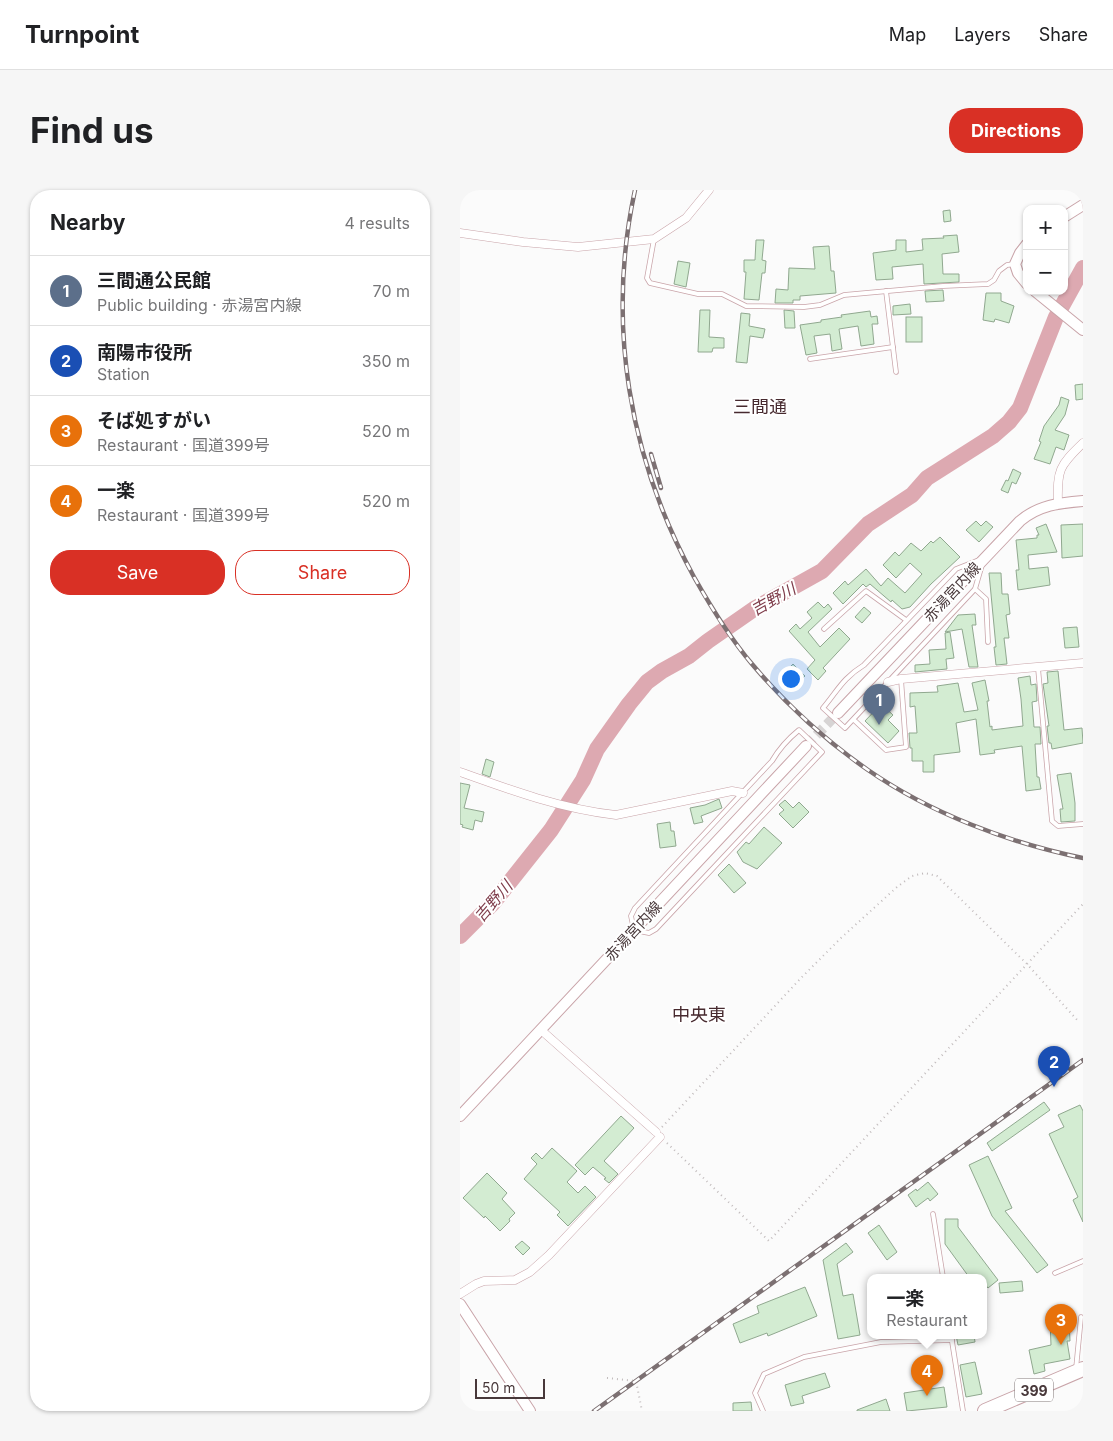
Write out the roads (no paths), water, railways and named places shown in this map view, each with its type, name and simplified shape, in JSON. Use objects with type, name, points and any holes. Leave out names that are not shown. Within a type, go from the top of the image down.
[{"type":"highway","name":"399","points":[[985,1411],[1079,1370]]},
{"type":"main road","points":[[1068,214],[1083,204]]},
{"type":"main road","points":[[1023,250],[1015,264],[1018,273],[1023,279]]},
{"type":"main road","points":[[1040,295],[1083,330]]},
{"type":"main road","name":"赤湯宮内線","points":[[838,713],[1006,534],[1030,513],[1058,503],[1083,501]]},
{"type":"main road","name":"赤湯宮内線","points":[[460,1116],[806,746]]},
{"type":"main road","points":[[460,1304],[530,1411]]},
{"type":"street","points":[[460,233],[523,242],[578,247],[654,239],[686,218],[709,190]]},
{"type":"street","points":[[1058,503],[1058,477],[1060,470],[1083,443]]},
{"type":"street","points":[[888,682],[901,679],[1083,663]]},
{"type":"street","points":[[460,772],[520,794],[616,815],[732,791],[742,793]]},
{"type":"street","points":[[460,1294],[484,1281],[515,1280],[530,1272],[549,1255],[658,1135],[540,1030]]},
{"type":"lane","points":[[654,239],[647,278],[650,283],[698,294],[722,294],[746,306],[804,307],[820,304],[844,295],[886,290],[988,284],[1007,265],[1015,264]]},
{"type":"lane","points":[[886,290],[896,372]]},
{"type":"lane","points":[[810,358],[892,347]]},
{"type":"lane","points":[[984,558],[975,589],[854,720],[845,728],[823,708],[837,688],[851,673],[864,665],[956,569],[984,558]]},
{"type":"lane","points":[[975,589],[986,600],[988,642]]},
{"type":"lane","points":[[824,630],[866,590],[906,620]]},
{"type":"lane","points":[[1038,668],[1052,821],[1058,826],[1083,824]]},
{"type":"lane","points":[[854,720],[886,750],[906,748],[901,679]]},
{"type":"lane","points":[[799,730],[822,752],[656,929],[649,933],[634,930],[631,916],[635,908],[772,762],[776,754],[799,730]]},
{"type":"lane","points":[[933,1214],[943,1274]]},
{"type":"lane","points":[[1055,1273],[1083,1261]]},
{"type":"lane","points":[[1079,1370],[1081,1317]]},
{"type":"lane","points":[[763,1411],[755,1393],[764,1374],[804,1357],[881,1342],[952,1340],[963,1411]]},
{"type":"waterway","name":"吉野川","points":[[460,936],[493,903],[551,830],[583,780],[597,749],[647,682],[689,656],[754,609],[822,571],[868,524],[912,495],[927,478],[993,436],[1009,422],[1020,408],[1056,317],[1083,268]]},
{"type":"tunnel","points":[[806,746],[838,713]]},
{"type":"railway","points":[[635,190],[627,240],[623,290],[624,340],[629,389],[639,438],[653,485],[672,532],[694,577],[728,633],[765,679],[792,707],[836,746],[892,786],[944,813],[999,835],[1055,852],[1083,858]]},
{"type":"railway","points":[[651,454],[661,488]]},
{"type":"railway","points":[[594,1411],[1083,1060]]},
{"type":"place","name":"三間通公民館","points":[[879,725]]},
{"type":"place","name":"南陽市役所","points":[[1054,1087]]},
{"type":"place","name":"そば処すがい","points":[[1061,1345]]},
{"type":"place","name":"一楽","points":[[927,1396]]},
{"type":"district","name":"三間通","points":[[760,406]]},
{"type":"district","name":"中央東","points":[[699,1014]]}]
